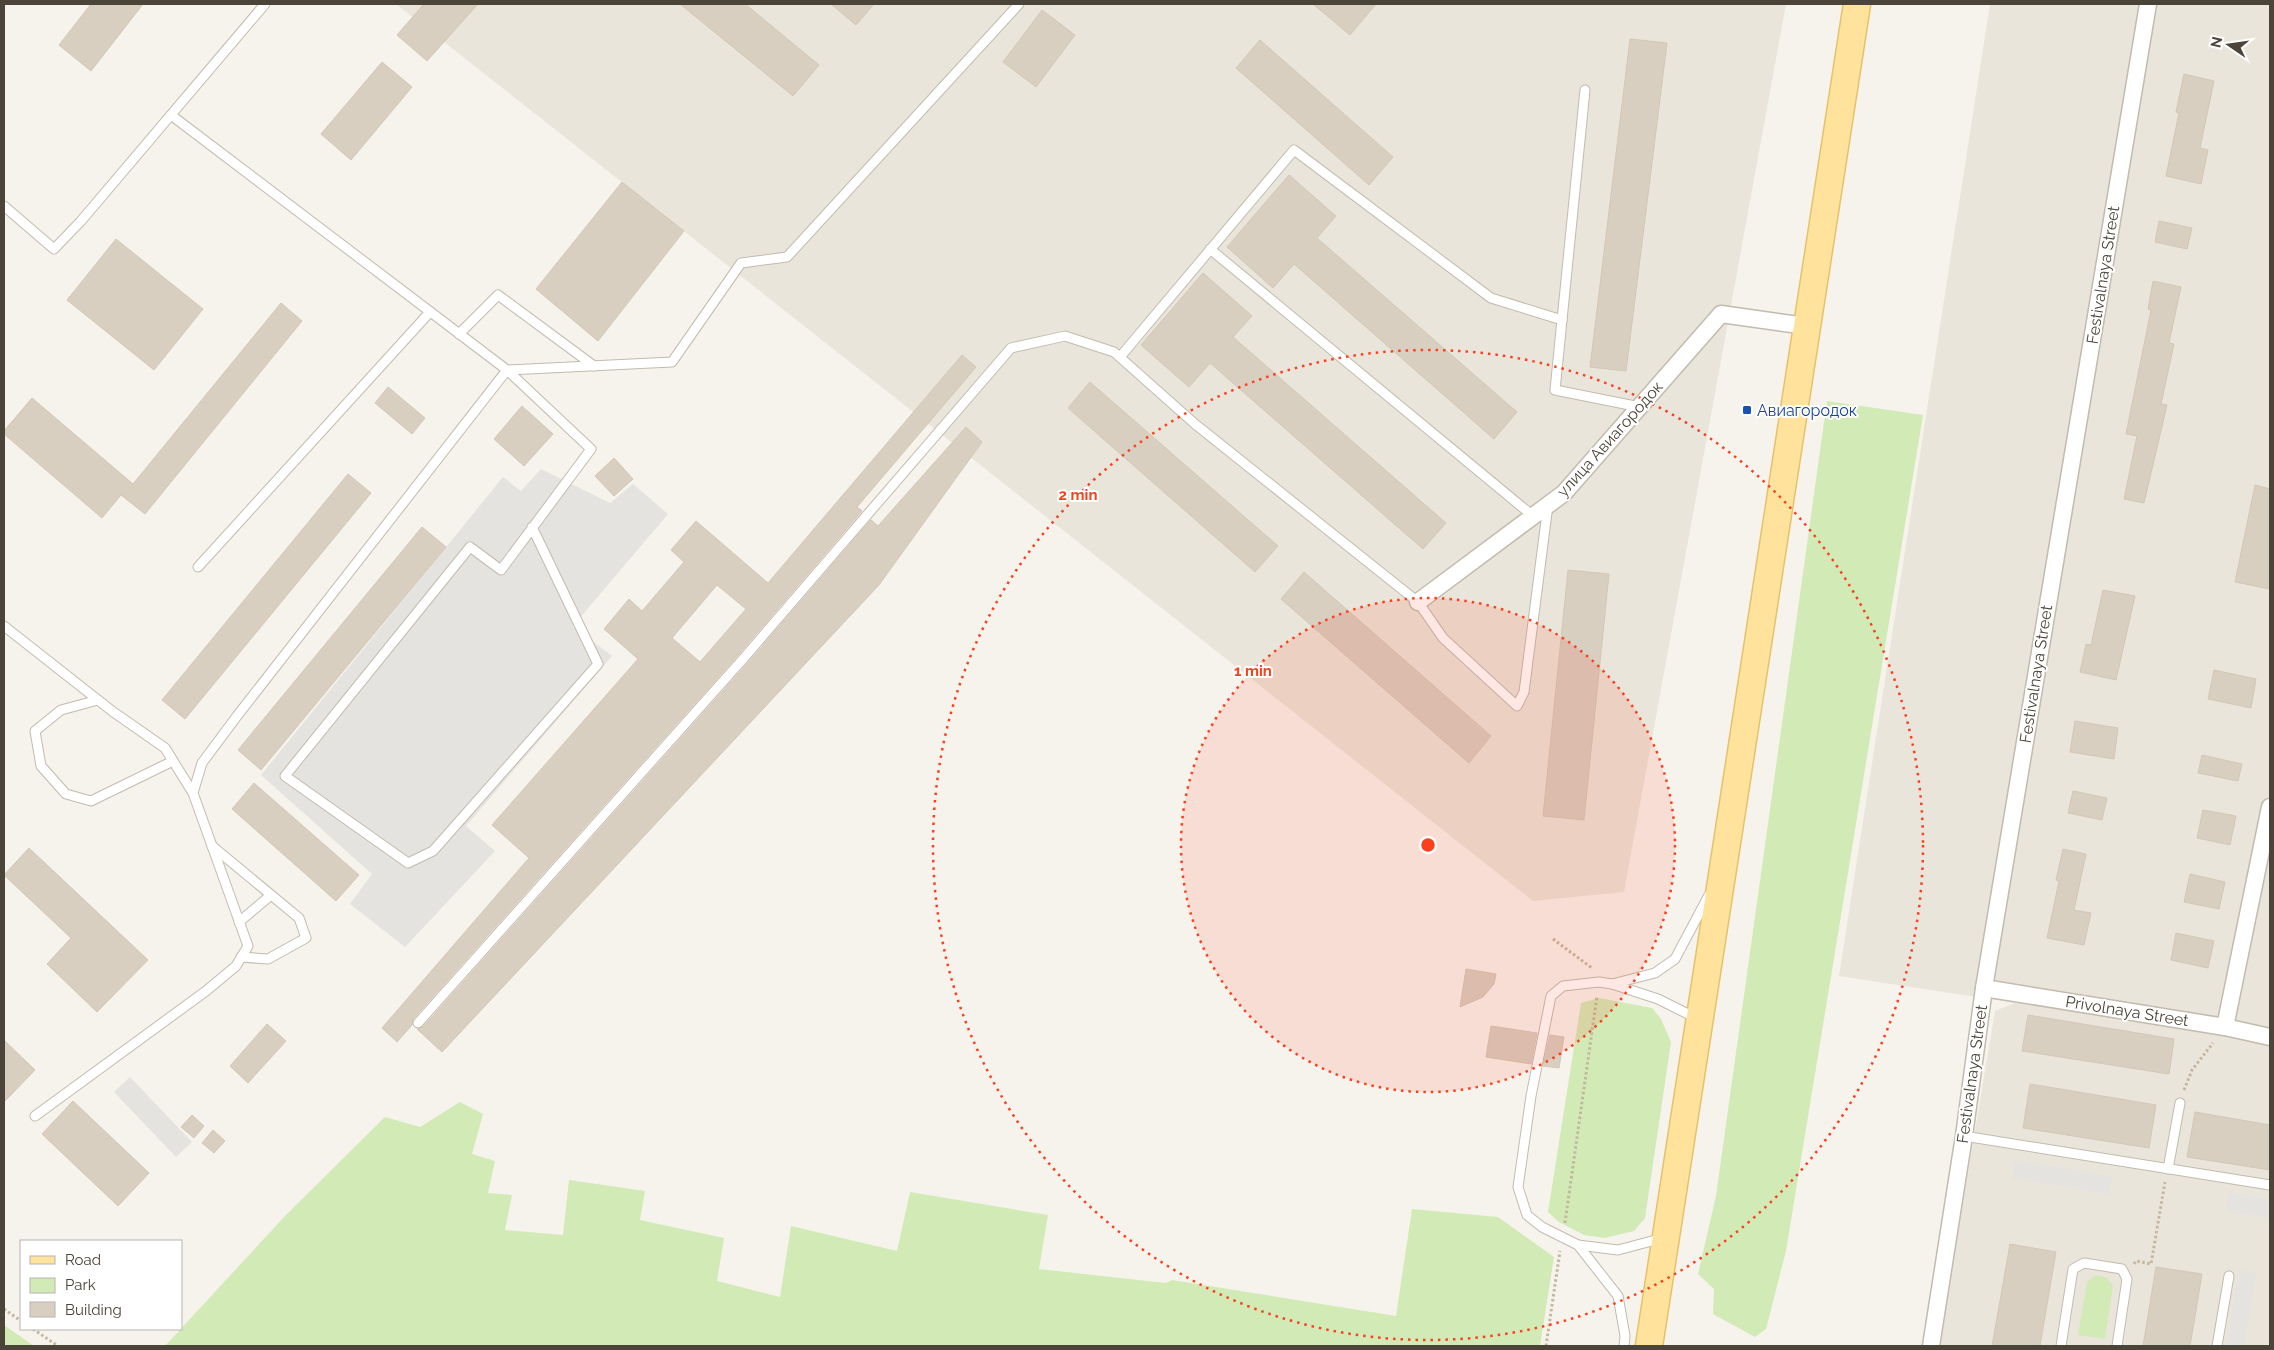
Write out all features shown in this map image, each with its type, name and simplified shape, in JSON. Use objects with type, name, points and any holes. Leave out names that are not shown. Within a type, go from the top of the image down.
[{"type":"main road","points":[[1649,1346],[1698,1019],[1857,4]]},
{"type":"street","name":"Festivalnaya Street","points":[[1931,1346],[1964,1136],[1984,988],[2148,4]]},
{"type":"street","name":"улица Авиагородок","points":[[1418,602],[1564,493],[1721,314],[1806,326]]},
{"type":"street","points":[[2225,1027],[2270,807]]},
{"type":"street","name":"Privolnaya Street","points":[[1984,988],[2225,1027],[2270,1037]]},
{"type":"lane","points":[[193,793],[202,763],[507,370],[672,362],[741,262],[787,257],[1019,4]]},
{"type":"lane","points":[[4,206],[54,249],[81,221],[171,115],[260,5]]},
{"type":"lane","points":[[1585,90],[1555,390],[1640,407]]},
{"type":"lane","points":[[171,115],[507,370],[591,449],[532,527],[501,570],[470,547],[285,776],[408,863],[433,851],[598,664],[532,527]]},
{"type":"lane","points":[[1120,357],[1294,150],[1491,298],[1562,320]]},
{"type":"lane","points":[[1210,250],[1532,516]]},
{"type":"lane","points":[[459,334],[498,295],[594,366]]},
{"type":"lane","points":[[198,567],[430,312]]},
{"type":"lane","points":[[418,1023],[743,659],[1012,348],[1065,336],[1114,352],[1195,424],[1418,602],[1443,638],[1517,706],[1524,692],[1548,505]]},
{"type":"lane","points":[[4,626],[98,700],[165,748],[193,793],[248,946],[236,966],[206,991],[36,1116]]},
{"type":"lane","points":[[98,700],[61,710],[35,731],[41,766],[66,794],[91,801],[173,761]]},
{"type":"lane","points":[[211,845],[299,918],[306,938],[268,959],[241,957]]},
{"type":"lane","points":[[1612,984],[1655,973],[1675,959],[1721,872]]},
{"type":"lane","points":[[239,922],[271,895]]},
{"type":"lane","points":[[1665,1237],[1618,1250],[1578,1245],[1542,1227],[1527,1215],[1518,1188],[1531,1096],[1551,996],[1563,986],[1599,982],[1612,984],[1658,1000],[1698,1019]]},
{"type":"lane","points":[[2168,1169],[2180,1103]]},
{"type":"lane","points":[[1964,1136],[2270,1185]]},
{"type":"lane","points":[[1578,1245],[1618,1296],[1625,1336],[1624,1346]]},
{"type":"lane","points":[[2062,1346],[2073,1269],[2084,1263],[2122,1269],[2127,1279],[2117,1346]]},
{"type":"lane","points":[[2217,1346],[2229,1276]]},
{"type":"path","points":[[1546,1346],[1599,982],[1598,973],[1553,938]]},
{"type":"path","points":[[2180,1103],[2192,1070],[2225,1027]]},
{"type":"path","points":[[2124,1274],[2136,1261],[2151,1264],[2168,1169]]},
{"type":"path","points":[[4,1309],[20,1320]]},
{"type":"path","points":[[34,1330],[58,1346]]},
{"type":"shaded area","points":[[396,4],[1786,4],[1624,892],[1533,901]]},
{"type":"shaded area","points":[[1990,4],[2270,4],[2270,1346],[1939,1346],[1995,1011],[2015,1003],[1839,976]]},
{"type":"shaded area","points":[[541,469],[610,503],[633,484],[668,514],[573,626],[612,656],[466,826],[495,851],[405,947],[350,904],[372,874],[261,775],[503,477],[521,491]]},
{"type":"shaded area","points":[[130,1077],[192,1142],[176,1157],[114,1092]]},
{"type":"shaded area","points":[[2015,1160],[2112,1176],[2109,1194],[2012,1178]]},
{"type":"shaded area","points":[[2229,1193],[2270,1199],[2270,1218],[2226,1211]]},
{"type":"shaded area","points":[[2239,1270],[2256,1273],[2244,1346],[2226,1346]]},
{"type":"green space","points":[[1827,401],[1923,415],[1786,1251],[1766,1329],[1755,1337],[1713,1314],[1714,1289],[1698,1274],[1716,1196]]},
{"type":"green space","points":[[1599,998],[1652,1008],[1661,1019],[1671,1042],[1645,1218],[1634,1231],[1605,1238],[1584,1235],[1559,1222],[1548,1212],[1581,1003]]},
{"type":"green space","points":[[460,1102],[483,1114],[472,1154],[495,1161],[488,1193],[512,1195],[505,1230],[563,1235],[569,1180],[645,1191],[640,1220],[724,1238],[717,1281],[780,1297],[791,1226],[897,1251],[910,1192],[1048,1215],[1039,1269],[1166,1283],[1172,1280],[1396,1316],[1412,1209],[1498,1217],[1554,1257],[1540,1346],[165,1346],[180,1330],[182,1330],[182,1328],[285,1216],[385,1117],[420,1127]]},
{"type":"green space","points":[[2096,1275],[2107,1278],[2113,1286],[2105,1339],[2078,1335],[2087,1282]]},
{"type":"green space","points":[[4,1325],[34,1346],[4,1346]]},
{"type":"building","points":[[91,4],[143,4],[91,71],[59,45]]},
{"type":"building","points":[[424,4],[478,4],[427,61],[397,35]]},
{"type":"building","points":[[680,4],[745,4],[819,65],[793,96]]},
{"type":"building","points":[[831,4],[874,4],[856,25]]},
{"type":"building","points":[[1313,4],[1376,4],[1350,35]]},
{"type":"building","points":[[1042,10],[1075,35],[1036,87],[1003,62]]},
{"type":"building","points":[[1630,39],[1667,43],[1626,371],[1590,367]]},
{"type":"building","points":[[1260,40],[1393,157],[1369,185],[1236,68]]},
{"type":"building","points":[[382,62],[412,87],[351,160],[321,134]]},
{"type":"building","points":[[2184,74],[2214,81],[2200,148],[2208,150],[2201,184],[2166,176],[2179,113],[2176,112]]},
{"type":"building","points":[[1289,175],[1336,216],[1317,238],[1517,412],[1494,439],[1294,264],[1273,288],[1227,247]]},
{"type":"building","points":[[622,182],[684,231],[598,341],[536,289]]},
{"type":"building","points":[[2159,221],[2192,228],[2187,249],[2155,242]]},
{"type":"building","points":[[116,239],[203,309],[154,370],[67,300]]},
{"type":"building","points":[[1203,273],[1252,316],[1233,337],[1446,523],[1423,549],[1210,363],[1189,387],[1141,345]]},
{"type":"building","points":[[2153,281],[2181,287],[2169,343],[2174,344],[2161,404],[2167,405],[2144,503],[2124,499],[2137,436],[2126,434],[2151,310],[2148,309]]},
{"type":"building","points":[[281,303],[302,321],[145,514],[121,495],[102,518],[4,434],[4,431],[32,398],[133,484]]},
{"type":"building","points":[[962,355],[976,367],[857,507],[862,511],[738,655],[413,1019],[412,1025],[397,1042],[382,1028],[529,858],[492,825],[638,659],[604,629],[629,599],[642,611],[684,562],[671,550],[696,521],[768,583]],"holes":[[[717,585],[746,609],[700,662],[672,638]]]},
{"type":"building","points":[[1090,382],[1278,546],[1255,572],[1068,408]]},
{"type":"building","points":[[388,387],[425,418],[412,434],[375,403]]},
{"type":"building","points":[[522,406],[553,434],[524,466],[494,439]]},
{"type":"building","points":[[966,427],[982,442],[879,585],[442,1052],[417,1029],[423,1027],[748,663],[871,520],[878,526]]},
{"type":"building","points":[[614,458],[633,479],[614,496],[595,476]]},
{"type":"building","points":[[348,474],[371,493],[185,719],[162,700]]},
{"type":"building","points":[[2255,485],[2270,489],[2270,589],[2235,582]]},
{"type":"building","points":[[422,527],[446,547],[261,770],[238,750]]},
{"type":"building","points":[[1568,570],[1609,574],[1584,820],[1543,816]]},
{"type":"building","points":[[1304,572],[1491,736],[1469,763],[1281,599]]},
{"type":"building","points":[[2103,590],[2135,596],[2116,680],[2080,672],[2086,644],[2091,645]]},
{"type":"building","points":[[2214,670],[2256,679],[2251,708],[2208,699]]},
{"type":"building","points":[[2075,721],[2118,728],[2114,759],[2070,752]]},
{"type":"building","points":[[2202,755],[2242,764],[2238,781],[2198,773]]},
{"type":"building","points":[[254,783],[359,875],[336,901],[232,809]]},
{"type":"building","points":[[2073,791],[2107,798],[2102,820],[2068,813]]},
{"type":"building","points":[[2203,810],[2236,816],[2230,845],[2197,838]]},
{"type":"building","points":[[29,848],[148,960],[97,1012],[47,964],[71,938],[4,875]]},
{"type":"building","points":[[2063,849],[2086,854],[2074,910],[2091,913],[2084,945],[2047,938],[2059,881],[2056,880]]},
{"type":"building","points":[[2190,874],[2225,882],[2219,909],[2184,902]]},
{"type":"building","points":[[2176,933],[2214,941],[2208,968],[2171,960]]},
{"type":"building","points":[[1466,969],[1496,974],[1494,984],[1483,997],[1460,1007]]},
{"type":"building","points":[[2028,1015],[2174,1039],[2169,1074],[2022,1051]]},
{"type":"building","points":[[267,1024],[286,1041],[248,1083],[230,1066]]},
{"type":"building","points":[[1491,1026],[1537,1033],[1531,1064],[1486,1057]]},
{"type":"building","points":[[1550,1035],[1564,1037],[1559,1068],[1543,1066]]},
{"type":"building","points":[[4,1040],[35,1070],[4,1102]]},
{"type":"building","points":[[2030,1084],[2156,1105],[2149,1148],[2023,1128]]},
{"type":"building","points":[[73,1101],[149,1173],[118,1206],[42,1134]]},
{"type":"building","points":[[2195,1112],[2270,1125],[2270,1170],[2187,1157]]},
{"type":"building","points":[[192,1115],[204,1126],[194,1138],[181,1127]]},
{"type":"building","points":[[213,1130],[225,1141],[214,1153],[202,1143]]},
{"type":"building","points":[[2010,1244],[2056,1252],[2040,1346],[1992,1346]]},
{"type":"building","points":[[2156,1267],[2202,1274],[2190,1346],[2143,1346]]},
{"type":"place","name":"Авиагородок","points":[[1747,410]]}]
